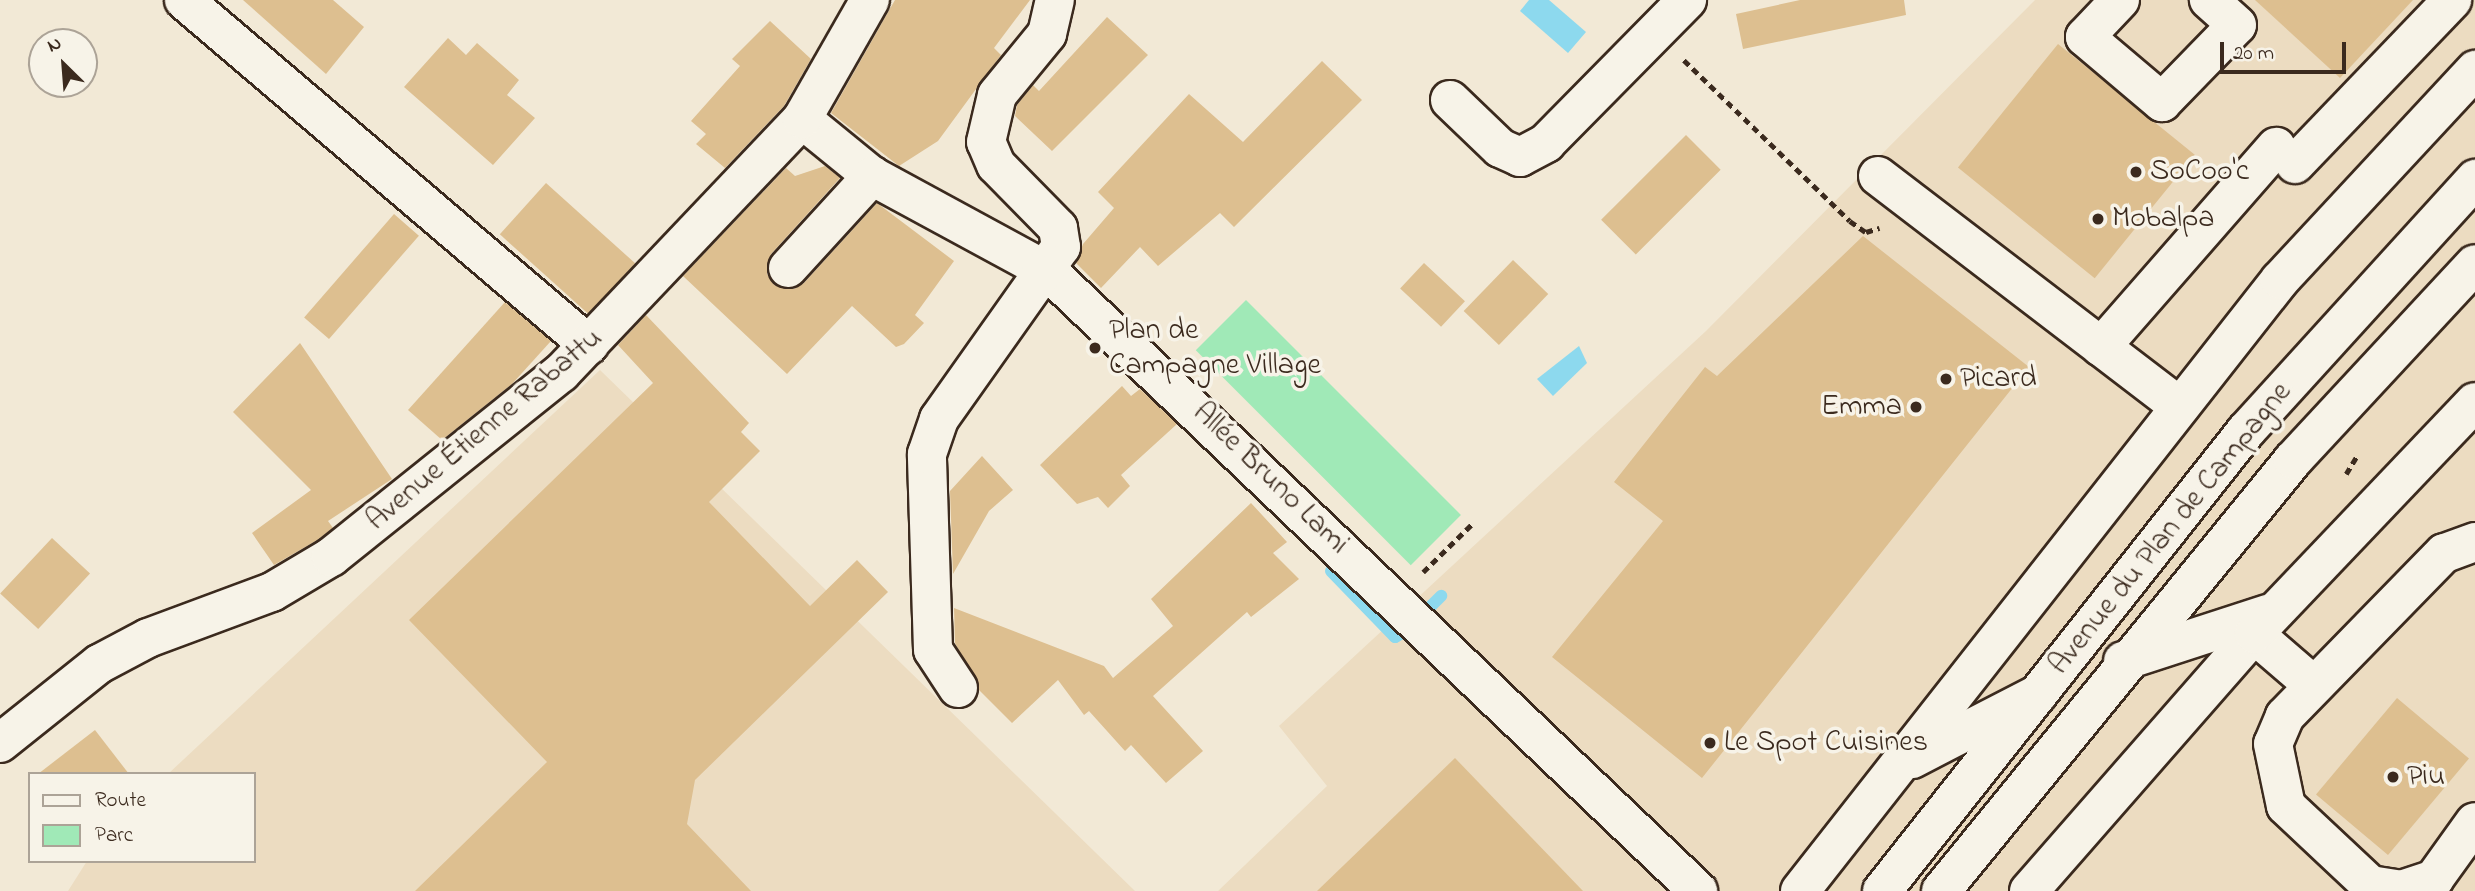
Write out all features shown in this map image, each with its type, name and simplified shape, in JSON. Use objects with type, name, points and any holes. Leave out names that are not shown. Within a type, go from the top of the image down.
[{"type":"street","points":[[184,0],[589,345]]},
{"type":"street","name":"Avenue Étienne Rabattu","points":[[0,743],[99,664],[148,638],[272,592],[331,557],[589,345],[802,119],[869,0]]},
{"type":"street","points":[[958,688],[933,650],[927,454],[939,419],[1049,272],[1061,247],[1058,228],[996,165],[986,142],[997,95],[1047,34],[1055,0]]},
{"type":"street","points":[[1450,100],[1500,148],[1520,157],[1546,144],[1687,0]]},
{"type":"street","points":[[2120,0],[2085,37],[2162,102],[2237,25],[2217,3]]},
{"type":"street","points":[[2101,346],[2285,155],[2452,0]]},
{"type":"street","points":[[1800,891],[2280,280],[2475,70]]},
{"type":"street","name":"Allée Bruno Lami","points":[[802,119],[872,176],[1049,272],[1698,891]]},
{"type":"street","points":[[788,268],[872,176]]},
{"type":"street","name":"Avenue du Plan de Campagne","points":[[1882,891],[2246,432],[2475,179]]},
{"type":"street","points":[[1893,187],[2180,407]]},
{"type":"street","name":"Avenue du Plan de Campagne","points":[[1941,891],[2123,662],[2293,460],[2475,264]]},
{"type":"street","points":[[2029,891],[2264,623],[2475,402]]},
{"type":"street","points":[[2475,542],[2444,553],[2313,685],[2277,734],[2275,775],[2286,806],[2370,885],[2401,891],[2434,880],[2475,822]]},
{"type":"street","points":[[2123,662],[2264,623]]},
{"type":"street","points":[[2264,623],[2313,685]]},
{"type":"street","points":[[1901,765],[2038,694]]},
{"type":"path","points":[[1655,32],[1866,232],[1881,228],[1893,187]]},
{"type":"path","points":[[1394,599],[1472,524]]},
{"type":"shaded area","points":[[2035,0],[2475,0],[2475,891],[1218,891],[1327,786],[1279,726],[1706,331]]},
{"type":"shaded area","points":[[600,370],[1135,891],[68,891],[86,863],[256,863],[256,772],[170,772]]},
{"type":"green space","points":[[1246,300],[1461,515],[1411,565],[1196,350]]},
{"type":"water","points":[[1529,0],[1549,0],[1586,32],[1568,53],[1520,11]]},
{"type":"water","points":[[1579,346],[1587,363],[1553,396],[1537,379]]},
{"type":"building","points":[[243,0],[333,0],[364,27],[326,74]]},
{"type":"building","points":[[895,0],[1030,0],[994,48],[1001,55],[938,141],[899,166],[831,113]]},
{"type":"building","points":[[1800,0],[1904,0],[1906,15],[1743,49],[1736,14]]},
{"type":"building","points":[[2255,0],[2413,0],[2340,78]]},
{"type":"building","points":[[1107,17],[1148,55],[1052,151],[1015,116],[1017,105],[1033,85],[1039,91]]},
{"type":"building","points":[[770,21],[811,59],[784,106],[725,168],[696,144],[706,134],[691,121],[740,66],[732,59]]},
{"type":"building","points":[[448,38],[466,55],[477,43],[519,80],[507,95],[535,118],[493,165],[404,87]]},
{"type":"building","points":[[2058,44],[2195,155],[2095,278],[1958,168]]},
{"type":"building","points":[[1322,61],[1362,100],[1234,227],[1220,213],[1158,266],[1140,247],[1101,288],[1076,263],[1083,244],[1114,208],[1098,192],[1189,94],[1243,142]]},
{"type":"building","points":[[1686,135],[1721,170],[1636,255],[1601,220]]},
{"type":"building","points":[[825,166],[840,178],[771,254],[767,274],[774,285],[794,289],[804,283],[877,203],[954,261],[915,315],[924,323],[904,344],[896,347],[852,306],[787,374],[683,276],[786,168],[795,176]]},
{"type":"building","points":[[546,183],[635,263],[589,315],[500,234]]},
{"type":"building","points":[[394,214],[419,236],[329,339],[304,317]]},
{"type":"building","points":[[1863,236],[2029,367],[1702,778],[1552,657],[1663,521],[1614,482],[1705,367],[1717,376]]},
{"type":"building","points":[[1513,260],[1548,294],[1499,345],[1464,311]]},
{"type":"building","points":[[1424,263],[1465,301],[1441,327],[1400,289]]},
{"type":"building","points":[[505,302],[551,341],[512,384],[442,440],[408,410]]},
{"type":"building","points":[[646,315],[749,423],[741,432],[760,451],[709,502],[810,606],[857,560],[888,592],[695,780],[687,824],[751,891],[415,891],[547,762],[409,620],[653,383],[618,345]]},
{"type":"building","points":[[300,343],[392,479],[328,521],[333,528],[319,539],[274,565],[252,533],[311,490],[233,412]]},
{"type":"building","points":[[1122,386],[1131,396],[1140,389],[1177,424],[1121,475],[1130,486],[1108,508],[1098,497],[1077,504],[1040,465]]},
{"type":"building","points":[[982,456],[1013,490],[989,511],[953,574],[950,491]]},
{"type":"building","points":[[1251,503],[1287,542],[1273,553],[1299,579],[1251,617],[1247,612],[1153,696],[1203,751],[1166,783],[1131,745],[1125,751],[1089,711],[1084,715],[1058,680],[1012,723],[979,690],[955,643],[954,608],[1104,666],[1113,678],[1173,626],[1151,599]]},
{"type":"building","points":[[52,538],[90,573],[38,629],[0,594]]},
{"type":"building","name":"Piu","points":[[2397,698],[2469,758],[2388,855],[2316,795]]},
{"type":"building","points":[[95,730],[127,772],[41,772]]},
{"type":"building","points":[[1455,758],[1583,891],[1317,891]]},
{"type":"waterway","points":[[1331,571],[1395,637],[1406,631]]},
{"type":"waterway","points":[[1430,607],[1441,596]]},
{"type":"place","name":"SoCoo'c","points":[[2136,172]]},
{"type":"place","name":"Mobalpa","points":[[2098,219]]},
{"type":"place","name":"Plan de Campagne Village","points":[[1095,348]]},
{"type":"place","name":"Picard","points":[[1946,379]]},
{"type":"place","name":"Emma","points":[[1916,407]]},
{"type":"place","name":"Le Spot Cuisines","points":[[1710,743]]},
{"type":"place","name":"Piu","points":[[2393,777]]}]
